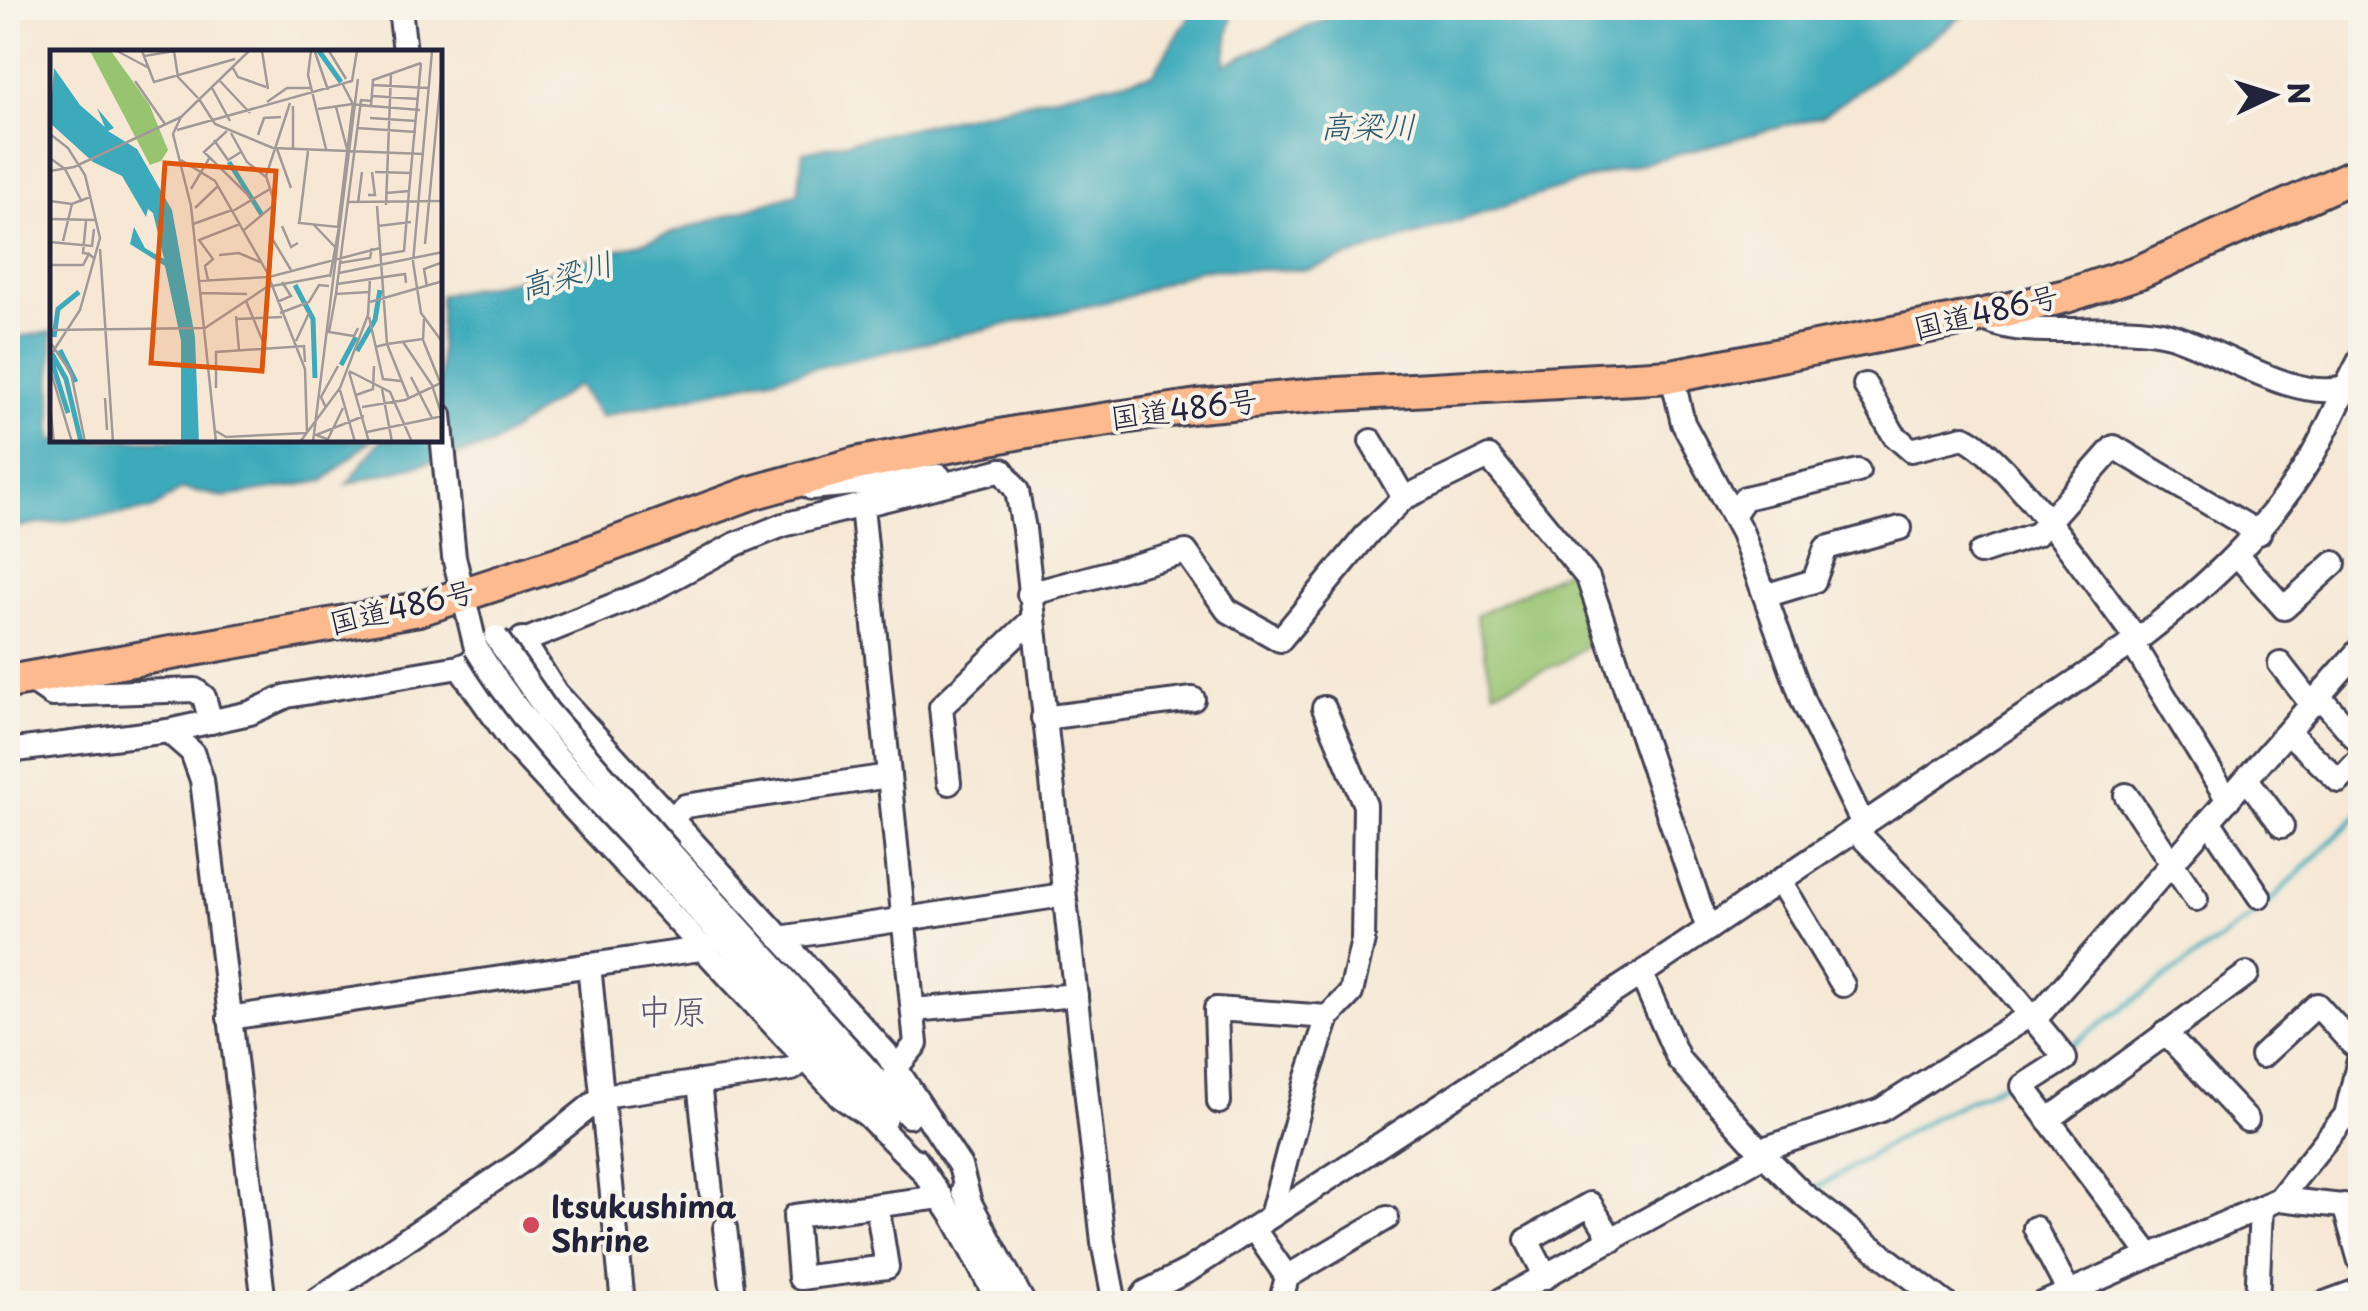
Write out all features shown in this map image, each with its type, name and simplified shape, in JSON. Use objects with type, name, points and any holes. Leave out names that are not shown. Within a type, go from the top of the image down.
[{"type":"highway","name":"国道486号","points":[[18,680],[386,616],[462,597],[751,493],[856,464],[984,439],[1198,406],[1320,395],[1672,376],[1980,316],[2066,296],[2139,272],[2360,173]]},
{"type":"street","points":[[400,8],[405,50]]},
{"type":"street","points":[[1980,316],[2016,328],[2097,326],[2170,335],[2240,367],[2310,392],[2352,397]]},
{"type":"street","points":[[1143,1303],[1146,1292],[1262,1222],[1642,974],[2135,642],[2198,594],[2259,534],[2352,397],[2360,360]]},
{"type":"street","points":[[1672,376],[1682,422],[1733,515],[1768,596],[1803,701],[1860,828],[2034,1016],[2065,1059],[2023,1086],[2149,1254]]},
{"type":"street","points":[[1866,386],[1894,435],[1911,450],[1969,439],[2047,524],[2135,642],[2228,800]]},
{"type":"street","points":[[442,436],[454,557],[462,597],[486,642],[547,711],[664,859],[896,1128],[942,1197],[1000,1304]]},
{"type":"street","points":[[1371,441],[1404,498]]},
{"type":"street","points":[[1980,553],[2037,534],[2114,447],[2259,534]]},
{"type":"street","points":[[1029,594],[1186,552],[1227,610],[1280,640],[1368,532],[1404,498],[1488,457],[1588,578],[1708,928]]},
{"type":"street","points":[[751,493],[1002,470]]},
{"type":"street","points":[[8,751],[168,731],[250,713],[287,696],[459,667],[650,591],[768,532],[1002,470]]},
{"type":"street","points":[[1002,470],[1018,490],[1102,1242],[1115,1304]]},
{"type":"street","points":[[1733,515],[1746,498],[1858,471]]},
{"type":"street","points":[[862,506],[916,1044],[895,1069]]},
{"type":"street","points":[[1768,596],[1814,581],[1826,548],[1900,528]]},
{"type":"street","points":[[2237,555],[2284,608],[2334,563]]},
{"type":"street","points":[[950,783],[940,707],[1032,620]]},
{"type":"street","points":[[522,639],[556,692],[886,1052],[954,1156],[970,1204]]},
{"type":"street","points":[[2280,664],[2360,743]]},
{"type":"street","points":[[1494,1304],[1546,1278],[1762,1152],[1881,1110],[2034,1016],[2316,701],[2356,664]]},
{"type":"street","points":[[459,667],[515,746],[707,948],[840,1097],[867,1115],[924,1172]]},
{"type":"street","points":[[18,680],[52,695],[195,690],[204,698],[210,722]]},
{"type":"street","points":[[1044,718],[1192,698]]},
{"type":"street","points":[[1280,1304],[1287,1276],[1262,1222],[1328,1016],[1352,993],[1360,956],[1365,831],[1361,791],[1324,708]]},
{"type":"street","points":[[168,731],[192,752],[202,780],[264,1304]]},
{"type":"street","points":[[2288,732],[2339,780],[2360,759]]},
{"type":"street","points":[[670,820],[685,806],[888,776]]},
{"type":"street","points":[[2247,779],[2282,826]]},
{"type":"street","points":[[2126,795],[2196,899]]},
{"type":"street","points":[[2209,821],[2259,896]]},
{"type":"street","points":[[664,859],[900,1104],[970,1204],[1024,1304]]},
{"type":"street","points":[[1780,881],[1844,984]]},
{"type":"street","points":[[780,938],[1063,895]]},
{"type":"street","points":[[229,1018],[707,948]]},
{"type":"street","points":[[590,964],[623,1304]]},
{"type":"street","points":[[1642,974],[1679,1060],[1762,1152],[1803,1194],[1946,1304]]},
{"type":"street","points":[[2048,1120],[2248,974]]},
{"type":"street","points":[[914,1010],[1076,995]]},
{"type":"street","points":[[2262,1056],[2318,1005],[2352,1044],[2360,1045]]},
{"type":"street","points":[[1219,1102],[1216,1009],[1328,1016]]},
{"type":"street","points":[[2165,1033],[2247,1120]]},
{"type":"street","points":[[2258,1304],[2270,1203],[2346,1115],[2360,1056]]},
{"type":"street","points":[[311,1304],[522,1161],[602,1096],[792,1069],[806,1058]]},
{"type":"street","points":[[700,1082],[711,1192]]},
{"type":"street","points":[[877,1204],[887,1267],[800,1278],[796,1216],[877,1204],[942,1197]]},
{"type":"street","points":[[2042,1304],[2072,1297],[2149,1254],[2270,1203],[2352,1206],[2360,1261]]},
{"type":"street","points":[[1546,1278],[1526,1240],[1590,1204],[1612,1240]]},
{"type":"street","points":[[1287,1276],[1387,1218]]},
{"type":"street","points":[[725,1228],[734,1304]]},
{"type":"street","points":[[2035,1228],[2072,1297]]},
{"type":"street","points":[[2322,1304],[2360,1290]]},
{"type":"green space","points":[[1571,568],[1607,631],[1563,662],[1494,691],[1476,616]]},
{"type":"water","name":"高梁川","points":[[1195,8],[1233,8],[1224,65],[1349,8],[1974,8],[1822,116],[1603,174],[1308,270],[1200,269],[1127,297],[600,417],[577,385],[490,446],[347,484],[378,442],[442,442],[442,295],[538,275],[798,193],[803,152],[1153,74]]},
{"type":"water","points":[[50,332],[50,442],[369,442],[324,481],[224,497],[182,489],[151,510],[8,528],[8,338]]},
{"type":"waterway","points":[[2067,1048],[2261,910],[2360,813]]},
{"type":"waterway","points":[[1809,1186],[1819,1187],[1930,1119],[2019,1076]]},
{"type":"place","name":"Itsukushima Shrine","points":[[531,1225]]},
{"type":"district","name":"中原","points":[[672,1012]]}]
